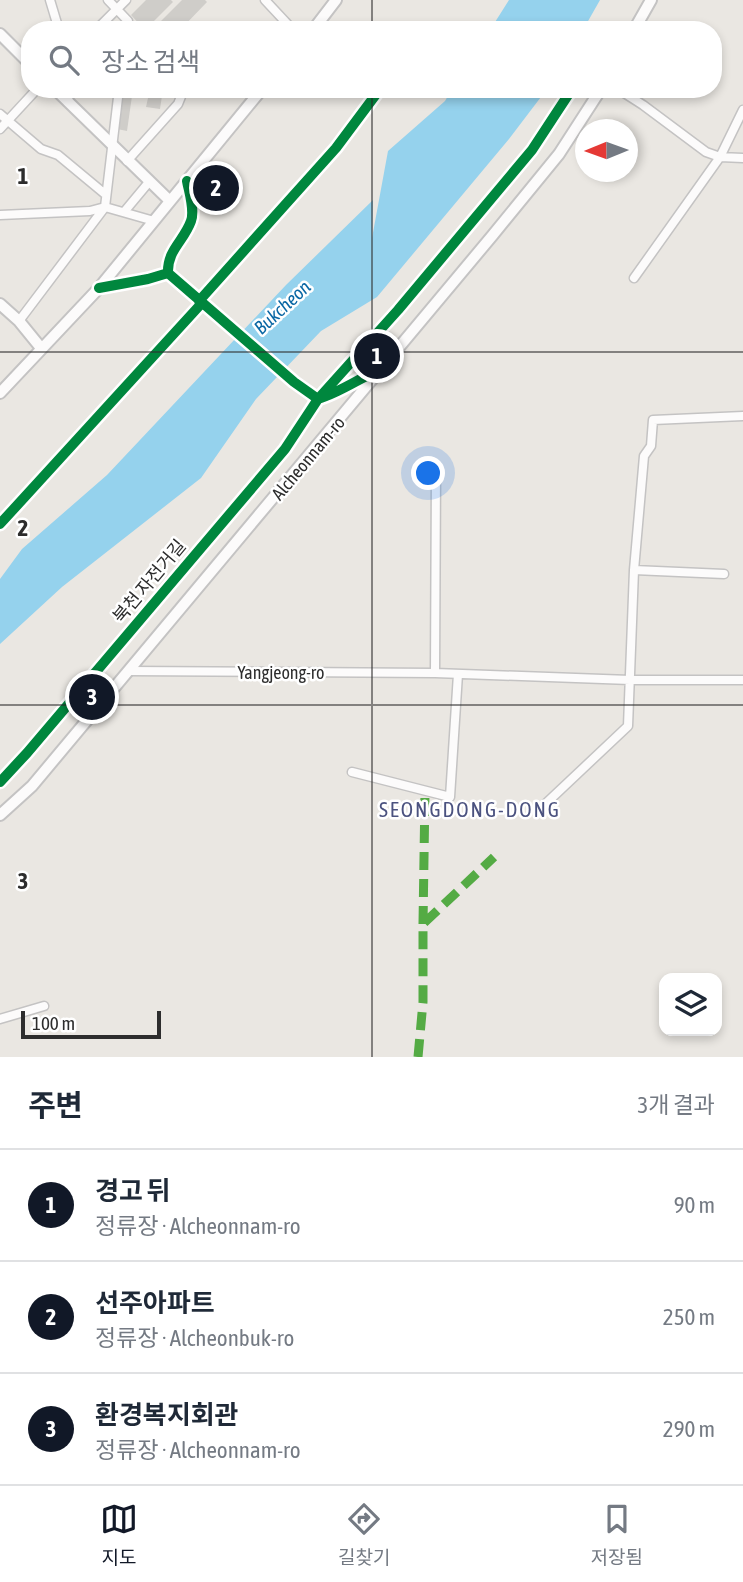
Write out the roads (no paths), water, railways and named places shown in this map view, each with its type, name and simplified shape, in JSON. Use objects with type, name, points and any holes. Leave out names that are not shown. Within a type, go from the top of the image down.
[{"type":"street","points":[[50,0],[56,21]]},
{"type":"street","points":[[108,0],[125,21]]},
{"type":"street","points":[[105,21],[126,0]]},
{"type":"street","points":[[266,0],[285,21]]},
{"type":"street","points":[[320,21],[336,0]]},
{"type":"street","points":[[639,21],[651,0]]},
{"type":"street","points":[[0,34],[21,55]]},
{"type":"street","points":[[0,129],[29,98]]},
{"type":"street","points":[[64,98],[170,201]]},
{"type":"street","points":[[68,98],[68,102]]},
{"type":"street","points":[[19,321],[105,207],[119,98]]},
{"type":"street","points":[[127,161],[180,98]]},
{"type":"street","points":[[0,393],[99,288],[255,98]]},
{"type":"street","name":"Alcheonnam-ro","points":[[0,816],[32,786],[492,236],[559,154],[595,98]]},
{"type":"street","points":[[632,98],[706,152],[720,157],[743,158]]},
{"type":"street","points":[[634,278],[720,157],[743,110]]},
{"type":"street","points":[[0,114],[41,149],[58,155],[105,194]]},
{"type":"street","points":[[124,212],[149,182]]},
{"type":"street","points":[[0,215],[89,211],[105,207],[154,221]]},
{"type":"street","points":[[0,303],[41,348]]},
{"type":"street","points":[[540,808],[628,726],[634,570],[644,456],[651,446],[653,420],[743,416]]},
{"type":"street","points":[[435,673],[436,469]]},
{"type":"street","points":[[634,570],[724,574]]},
{"type":"street","name":"Yangjeong-ro","points":[[128,671],[435,673],[630,680],[743,680]]},
{"type":"street","points":[[352,772],[450,797],[457,674]]},
{"type":"street","points":[[0,1019],[44,1006]]},
{"type":"water","points":[[509,0],[600,0],[588,21],[496,21]]},
{"type":"water","name":"Bukcheon","points":[[447,98],[540,98],[377,297],[321,331],[256,399],[201,478],[62,587],[0,644],[0,579],[22,549],[107,475],[286,285],[373,200],[372,238],[388,151]]},
{"type":"place","name":"선주아파트","points":[[216,188]]},
{"type":"place","name":"경고 뒤","points":[[377,356]]},
{"type":"place","name":"환경복지회관","points":[[92,697]]},
{"type":"district","name":"SEONGDONG-DONG","points":[[470,809]]}]
